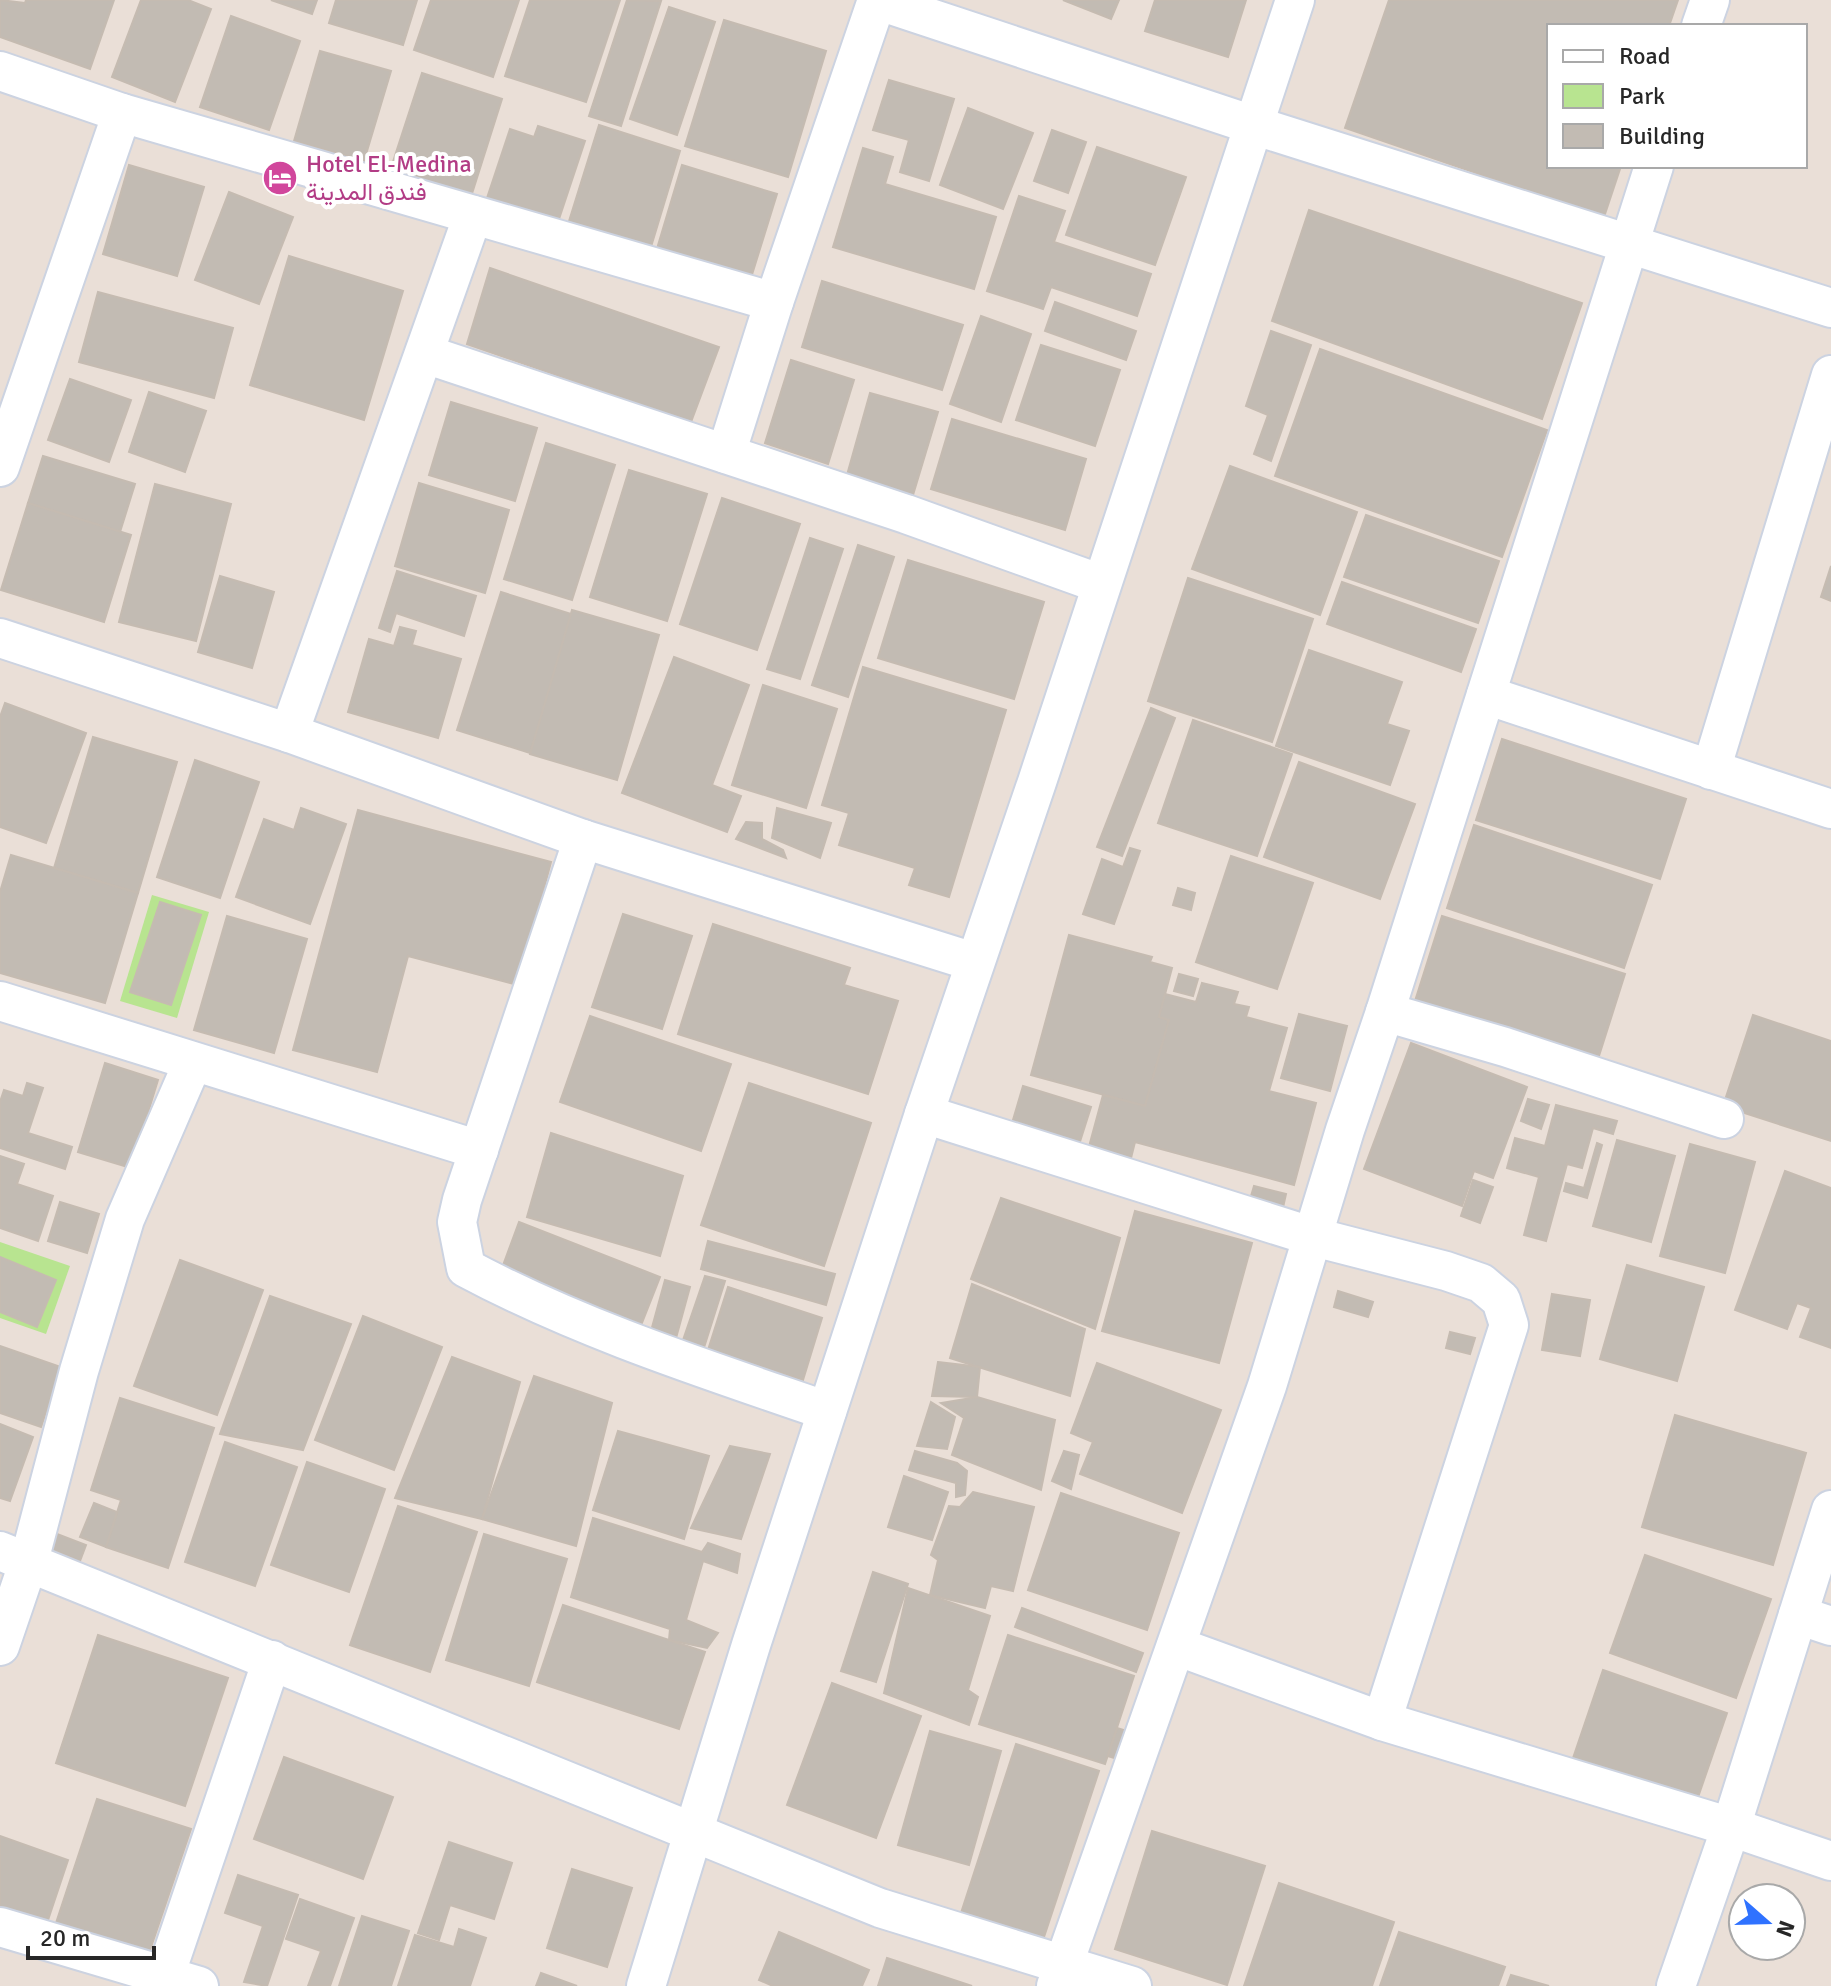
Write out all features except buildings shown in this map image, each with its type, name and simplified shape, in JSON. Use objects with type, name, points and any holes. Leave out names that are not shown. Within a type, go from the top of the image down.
[{"type":"street","points":[[726,454],[876,0],[1253,125],[1831,308]]},
{"type":"street","points":[[646,1986],[692,1832],[924,1114],[1295,0]]},
{"type":"street","points":[[1702,24],[1710,0]]},
{"type":"street","points":[[0,71],[122,113],[774,302]]},
{"type":"street","points":[[0,467],[122,113]]},
{"type":"street","points":[[1059,1975],[1267,1386],[1345,1130],[1653,168]]},
{"type":"street","points":[[289,733],[473,215]]},
{"type":"street","points":[[425,354],[1101,584]]},
{"type":"street","points":[[1711,770],[1831,375]]},
{"type":"street","points":[[0,638],[289,733],[583,839],[974,962]]},
{"type":"street","points":[[1486,695],[1831,809]]},
{"type":"street","points":[[583,839],[462,1200],[457,1222],[466,1268],[535,1304],[689,1363],[827,1411]]},
{"type":"street","points":[[0,1001],[479,1150]]},
{"type":"street","points":[[1385,1012],[1724,1119]]},
{"type":"street","points":[[0,1646],[14,1556],[79,1371],[125,1219],[193,1062]]},
{"type":"street","points":[[924,1114],[1314,1237],[1446,1271],[1481,1283],[1501,1300],[1509,1325],[1382,1721]]},
{"type":"street","points":[[1676,1986],[1731,1827],[1814,1621],[1831,1510]]},
{"type":"street","points":[[14,1556],[880,1908],[1059,1975],[1132,1986]]},
{"type":"street","points":[[1176,1646],[1382,1721],[1731,1827],[1831,1861]]},
{"type":"street","points":[[0,1927],[182,1981],[272,1660]]},
{"type":"green space","points":[[152,895],[209,912],[177,1018],[120,1001]]},
{"type":"green space","points":[[0,1242],[70,1266],[46,1334],[0,1318]]},
{"type":"place","name":"Hotel El-Medina فندق المدينة","points":[[280,178]]}]
